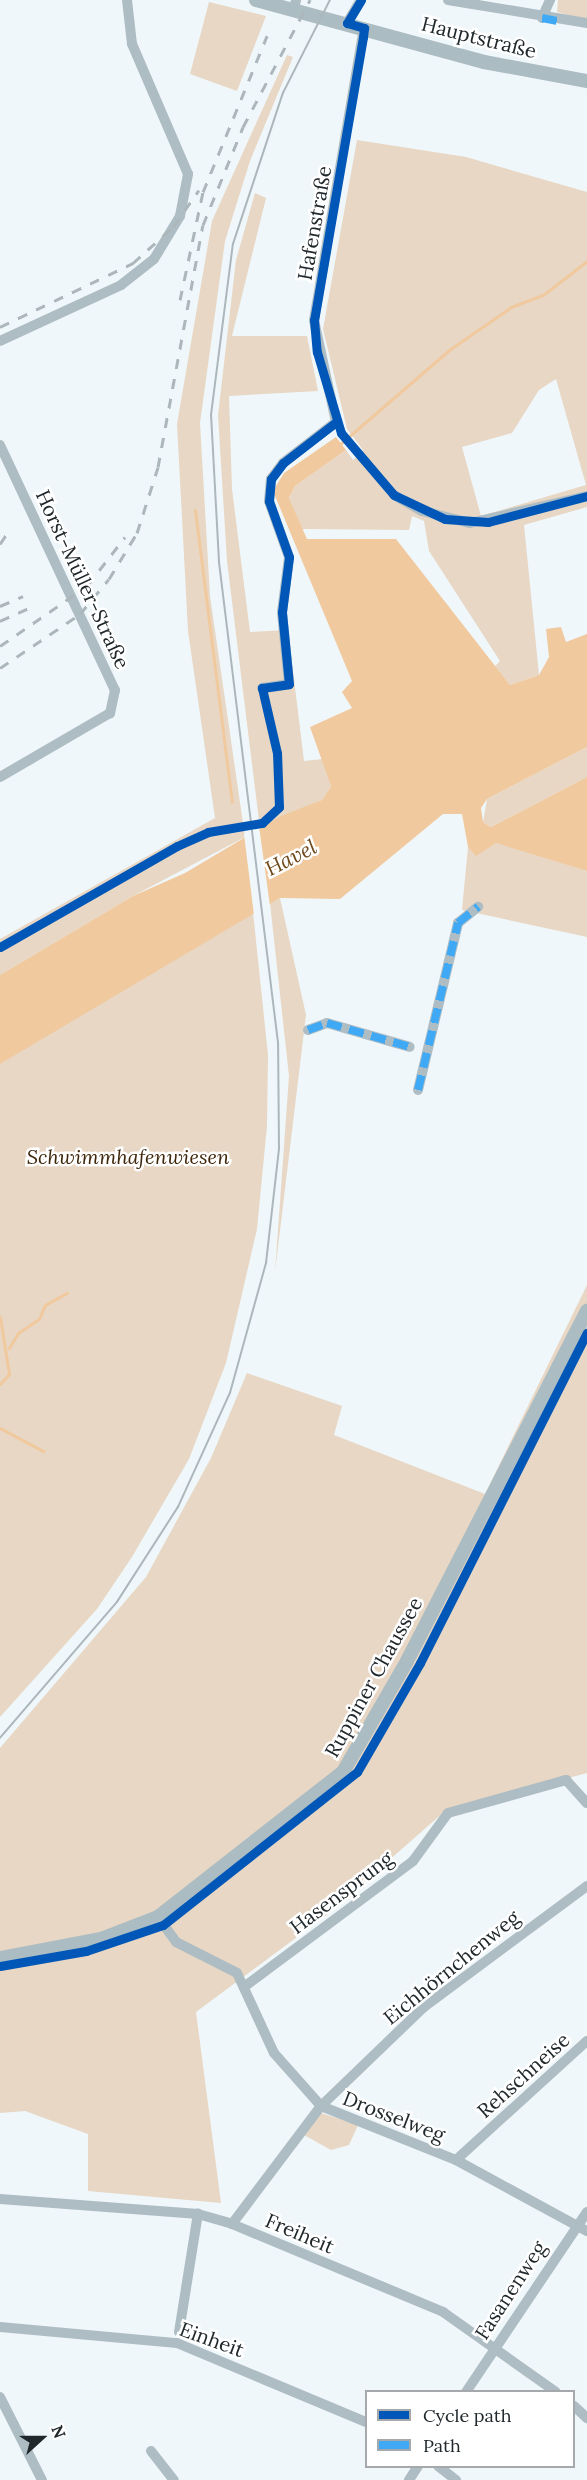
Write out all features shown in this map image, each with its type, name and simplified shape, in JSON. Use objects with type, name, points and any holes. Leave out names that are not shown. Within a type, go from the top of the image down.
[{"type":"main road","name":"Hauptstraße","points":[[256,0],[295,4],[347,23],[484,62],[587,81]]},
{"type":"main road","name":"Ruppiner Chaussee","points":[[0,1958],[101,1939],[158,1917],[289,1819],[353,1760],[587,1311]]},
{"type":"street","points":[[0,341],[121,285],[154,259],[180,216],[188,174],[132,44],[127,0]]},
{"type":"street","points":[[347,23],[361,0]]},
{"type":"street","points":[[448,0],[558,21],[587,23]]},
{"type":"street","points":[[542,18],[550,0]]},
{"type":"street","name":"Hafenstraße","points":[[262,688],[289,684],[282,612],[290,557],[269,501],[271,479],[283,463],[336,422],[314,320],[364,28]]},
{"type":"street","name":"Horst-Müller-Straße","points":[[0,445],[115,690],[110,713],[0,777]]},
{"type":"street","points":[[394,495],[422,511],[470,523],[587,496]]},
{"type":"street","points":[[418,1090],[458,923],[478,907]]},
{"type":"street","points":[[308,1030],[327,1023],[410,1047]]},
{"type":"street","name":"Hasensprung","points":[[244,1987],[413,1861],[448,1813],[566,1780],[587,1803]]},
{"type":"street","name":"Eichhörnchenweg","points":[[232,2224],[321,2106],[424,2007],[587,1886]]},
{"type":"street","name":"Drosselweg","points":[[158,1917],[176,1942],[231,1968],[244,1987],[274,2053],[321,2106],[456,2160],[576,2222],[587,2231]]},
{"type":"street","name":"Rehschneise","points":[[456,2160],[587,2041]]},
{"type":"street","name":"Freiheit","points":[[0,2199],[198,2214],[232,2224],[443,2312],[495,2346],[555,2390]]},
{"type":"street","name":"Fasanenweg","points":[[467,2390],[576,2222],[587,2211]]},
{"type":"street","points":[[179,2332],[198,2214]]},
{"type":"street","name":"Einheit","points":[[0,2326],[177,2343],[365,2421]]},
{"type":"street","points":[[0,2397],[42,2480]]},
{"type":"street","points":[[575,2408],[587,2418]]},
{"type":"street","points":[[151,2451],[174,2480]]},
{"type":"street","points":[[441,2468],[456,2480]]},
{"type":"green space","points":[[558,0],[587,0],[587,20],[557,12]]},
{"type":"green space","points":[[209,2],[266,16],[237,91],[190,74]]},
{"type":"green space","points":[[287,55],[293,57],[250,161],[225,241],[200,423],[210,596],[245,837],[133,896],[0,975],[0,939],[215,818],[188,631],[177,424],[212,221]]},
{"type":"green space","points":[[357,140],[466,157],[587,192],[587,507],[524,525],[539,675],[510,685],[495,666],[500,661],[429,551],[424,521],[412,516],[409,530],[302,529],[289,498],[295,486],[346,450],[353,460],[363,450],[347,429],[323,329]],"holes":[[[556,379],[586,485],[481,516],[462,447],[512,433],[539,390]]]},
{"type":"green space","points":[[255,193],[266,198],[232,336],[307,336],[318,391],[229,396],[232,489],[250,632],[288,630],[304,761],[323,759],[331,786],[322,800],[260,829],[227,561],[218,415],[236,260]]},
{"type":"green space","points":[[587,747],[587,777],[491,827],[483,822],[487,799]]},
{"type":"green space","points":[[496,842],[587,871],[587,937],[462,910],[468,847],[477,855]]},
{"type":"green space","points":[[280,898],[306,1015],[275,1272],[289,1076],[270,903]]},
{"type":"green space","name":"Schwimmhafenwiesen","points":[[253,912],[268,1055],[267,1126],[257,1229],[226,1363],[189,1459],[132,1557],[97,1609],[0,1717],[0,1060]]},
{"type":"green space","points":[[587,1285],[587,1773],[445,1811],[328,1914],[196,2012],[221,2203],[88,2191],[88,2134],[25,2111],[0,2113],[0,1748],[146,1577],[211,1458],[247,1373],[342,1406],[334,1435],[485,1494]]},
{"type":"green space","points":[[321,2113],[358,2125],[349,2145],[331,2150],[304,2135]]},
{"type":"water","name":"Havel","points":[[336,437],[346,450],[295,486],[289,498],[307,539],[396,539],[510,685],[539,675],[549,657],[546,629],[561,627],[566,642],[587,634],[587,747],[487,799],[481,808],[483,822],[491,827],[587,777],[587,871],[496,843],[476,856],[468,847],[462,814],[443,814],[340,899],[280,898],[0,1064],[0,975],[133,896],[185,873],[281,816],[322,800],[331,786],[310,727],[352,708],[342,692],[352,681],[273,491],[284,473]]},
{"type":"pier","points":[[259,826],[270,906],[254,915],[244,834]]},
{"type":"waterway","points":[[339,445],[449,350],[511,307],[543,295],[587,261]]},
{"type":"waterway","points":[[195,510],[232,802]]},
{"type":"waterway","points":[[9,1348],[18,1333],[39,1319],[45,1305],[67,1293]]},
{"type":"waterway","points":[[0,1317],[9,1374],[0,1384]]},
{"type":"waterway","points":[[0,1428],[43,1451]]},
{"type":"tram line","points":[[0,1738],[117,1602],[178,1507],[230,1393],[266,1263],[279,1149],[278,1043],[219,562],[211,415],[233,244],[283,93],[330,0]]},
{"type":"railway","points":[[0,668],[80,614],[109,579],[137,533],[158,467],[203,225],[243,127],[310,0]]},
{"type":"railway","points":[[180,300],[203,192],[267,36]]},
{"type":"railway","points":[[0,327],[133,263],[173,227],[199,190]]},
{"type":"railway","points":[[0,544],[8,532]]},
{"type":"railway","points":[[0,646],[87,586],[125,537]]},
{"type":"railway","points":[[0,606],[23,596]]},
{"type":"railway","points":[[0,621],[29,608]]},
{"type":"marked path","points":[[542,18],[558,21]]},
{"type":"marked path","points":[[418,1090],[458,923],[478,907]]},
{"type":"marked path","points":[[308,1030],[327,1023],[410,1047]]},
{"type":"cycle path","points":[[361,0],[347,23],[364,28],[314,320],[317,352],[341,433],[394,495],[445,519],[488,522],[587,496]]},
{"type":"cycle path","points":[[0,947],[177,846],[208,832],[262,823],[279,807],[277,753],[262,688],[289,684],[282,612],[289,557],[269,501],[271,479],[283,463],[336,422]]},
{"type":"cycle path","points":[[0,1966],[86,1951],[163,1925],[357,1772],[420,1663],[587,1333]]}]
